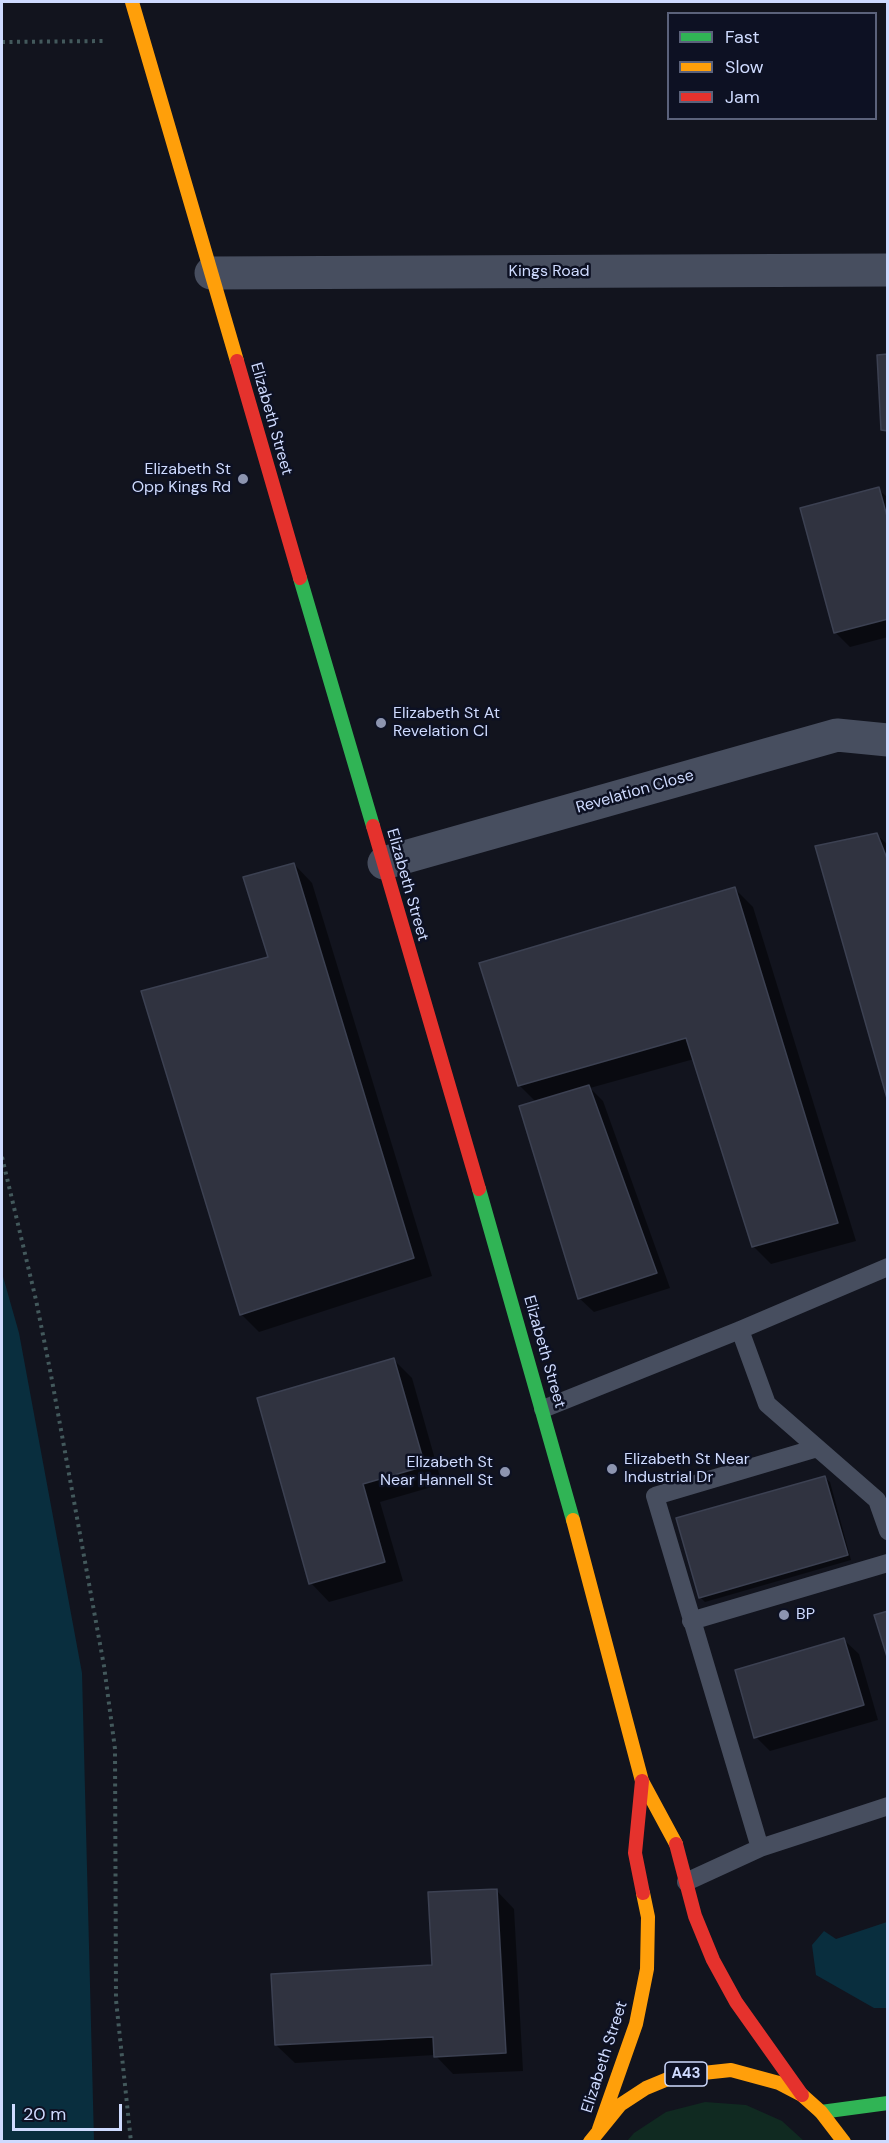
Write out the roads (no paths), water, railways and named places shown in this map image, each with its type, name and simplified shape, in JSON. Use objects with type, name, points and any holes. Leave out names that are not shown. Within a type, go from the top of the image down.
[{"type":"main road","name":"Elizabeth Street","points":[[132,2],[543,1409],[642,1780],[677,1846],[695,1916],[713,1960],[736,2002],[802,2095]]},
{"type":"main road","name":"Elizabeth Street","points":[[599,2128],[636,2024],[647,1969],[648,1917],[635,1853],[642,1780]]},
{"type":"main road","name":"A43","points":[[590,2142],[599,2128],[629,2100],[646,2088],[675,2076],[731,2070],[779,2083],[802,2095],[821,2112],[844,2142]]},
{"type":"main road","points":[[821,2112],[888,2103]]},
{"type":"street","name":"Kings Road","points":[[211,273],[888,270]]},
{"type":"street","name":"Revelation Close","points":[[384,864],[837,735],[888,740]]},
{"type":"lane","points":[[543,1409],[740,1330],[888,1267]]},
{"type":"lane","points":[[740,1330],[767,1404],[877,1500],[888,1531]]},
{"type":"lane","points":[[760,1848],[655,1496],[817,1448]]},
{"type":"lane","points":[[692,1622],[888,1563]]},
{"type":"lane","points":[[686,1882],[760,1848],[888,1806]]},
{"type":"water","points":[[2,1273],[19,1333],[82,1673],[94,2141],[2,2141]]},
{"type":"water","points":[[887,1922],[887,2008],[874,2008],[816,1975],[812,1945],[824,1931],[836,1939]]},
{"type":"place","name":"Elizabeth St Opp Kings Rd","points":[[243,479]]},
{"type":"place","name":"Elizabeth St At Revelation Cl","points":[[381,723]]},
{"type":"place","name":"Elizabeth St Near Industrial Dr","points":[[612,1469]]},
{"type":"place","name":"Elizabeth St Near Hannell St","points":[[505,1472]]},
{"type":"place","name":"BP","points":[[784,1615]]}]
